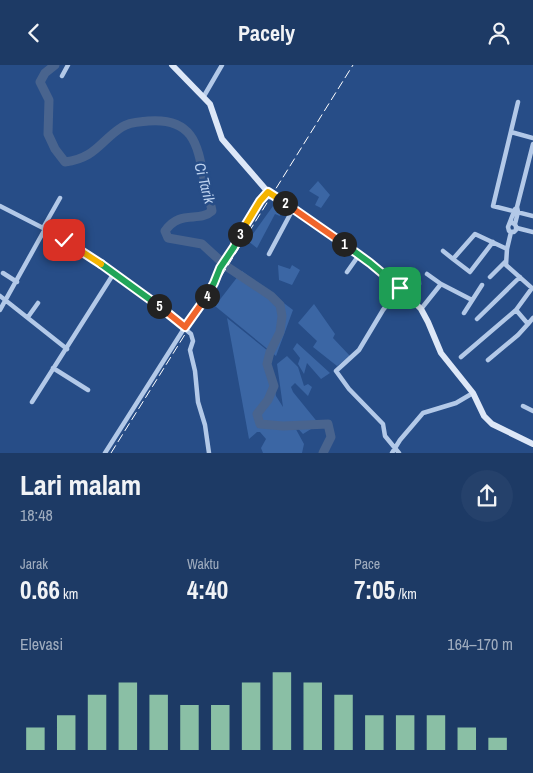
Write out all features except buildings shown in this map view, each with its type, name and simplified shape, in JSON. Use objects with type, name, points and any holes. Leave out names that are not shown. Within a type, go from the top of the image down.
[{"type":"main road","points":[[172,65],[204,96],[210,104],[222,139],[268,192],[359,255],[400,288],[421,309],[441,353],[473,393],[484,415],[492,424],[533,444]]},
{"type":"street","points":[[62,76],[68,65]]},
{"type":"street","points":[[204,96],[222,65]]},
{"type":"street","points":[[518,102],[492,204],[494,207],[516,210],[533,216]]},
{"type":"street","points":[[511,132],[533,138]]},
{"type":"street","points":[[450,365],[516,310],[533,288],[507,267],[505,262],[506,249],[511,232],[515,231],[516,210],[533,144]]},
{"type":"street","points":[[105,453],[204,300],[252,213],[268,192]]},
{"type":"street","points":[[0,310],[17,282],[60,198]]},
{"type":"street","points":[[0,206],[81,251],[151,300],[185,327],[193,339],[190,350],[195,371],[198,402],[205,425],[209,453]]},
{"type":"street","points":[[269,253],[293,209]]},
{"type":"street","points":[[511,232],[508,228],[514,225],[533,232]]},
{"type":"street","points":[[452,259],[474,234],[506,249]]},
{"type":"street","points":[[443,251],[470,273],[493,243]]},
{"type":"street","points":[[347,272],[359,255]]},
{"type":"street","points":[[490,277],[505,262]]},
{"type":"street","points":[[3,273],[17,282]]},
{"type":"street","points":[[32,402],[114,273]]},
{"type":"street","points":[[427,273],[441,284],[472,300]]},
{"type":"street","points":[[477,319],[520,277]]},
{"type":"street","points":[[421,309],[441,284]]},
{"type":"street","points":[[464,313],[482,285]]},
{"type":"street","points":[[399,453],[385,436],[383,424],[349,389],[336,371],[359,350],[383,310],[400,288]]},
{"type":"street","points":[[0,296],[67,349]]},
{"type":"street","points":[[28,317],[38,303]]},
{"type":"street","points":[[516,310],[528,324]]},
{"type":"street","points":[[488,360],[518,335],[533,318]]},
{"type":"street","points":[[53,368],[88,390]]},
{"type":"street","points":[[392,453],[406,432],[423,413],[456,403],[473,393]]},
{"type":"street","points":[[523,406],[533,411]]},
{"type":"shaded area","points":[[318,181],[330,195],[321,208],[315,205],[319,197],[309,191]]},
{"type":"shaded area","points":[[273,206],[281,212],[280,216],[275,214],[257,248],[248,241]]},
{"type":"shaded area","points":[[278,265],[290,269],[292,265],[300,270],[292,285],[279,280]]},
{"type":"shaded area","points":[[242,271],[293,310],[276,356],[215,306]]},
{"type":"shaded area","points":[[419,272],[422,284],[413,298],[401,287],[409,276]]},
{"type":"shaded area","points":[[314,304],[335,334],[333,338],[350,356],[337,366],[313,347],[317,341],[298,323]]},
{"type":"shaded area","points":[[227,318],[268,351],[276,396],[283,407],[277,364],[287,356],[298,367],[304,386],[308,384],[312,387],[308,396],[295,383],[291,387],[319,424],[303,434],[292,422],[304,444],[302,453],[263,453],[261,448],[266,439],[260,432],[257,432],[249,439]]},
{"type":"shaded area","points":[[297,343],[330,373],[321,379],[307,363],[304,374],[298,364],[300,358],[293,349]]},
{"type":"waterway","name":"Ci Tarik","points":[[55,65],[45,73],[40,82],[49,100],[48,134],[55,149],[65,162],[91,153],[115,132],[128,124],[165,121],[177,125],[193,139],[201,162],[212,211],[201,216],[177,220],[165,231],[168,238],[202,244],[226,266],[271,296],[280,305],[282,316],[280,332],[270,352],[267,364],[274,386],[268,400],[257,414],[260,424],[283,426],[328,424],[331,437],[323,453]]},
{"type":"railway","points":[[111,453],[353,65]]},
{"type":"route","points":[[64,240],[151,300],[185,327],[214,283],[220,268],[230,254],[249,218],[268,192],[370,263],[400,288]]}]
